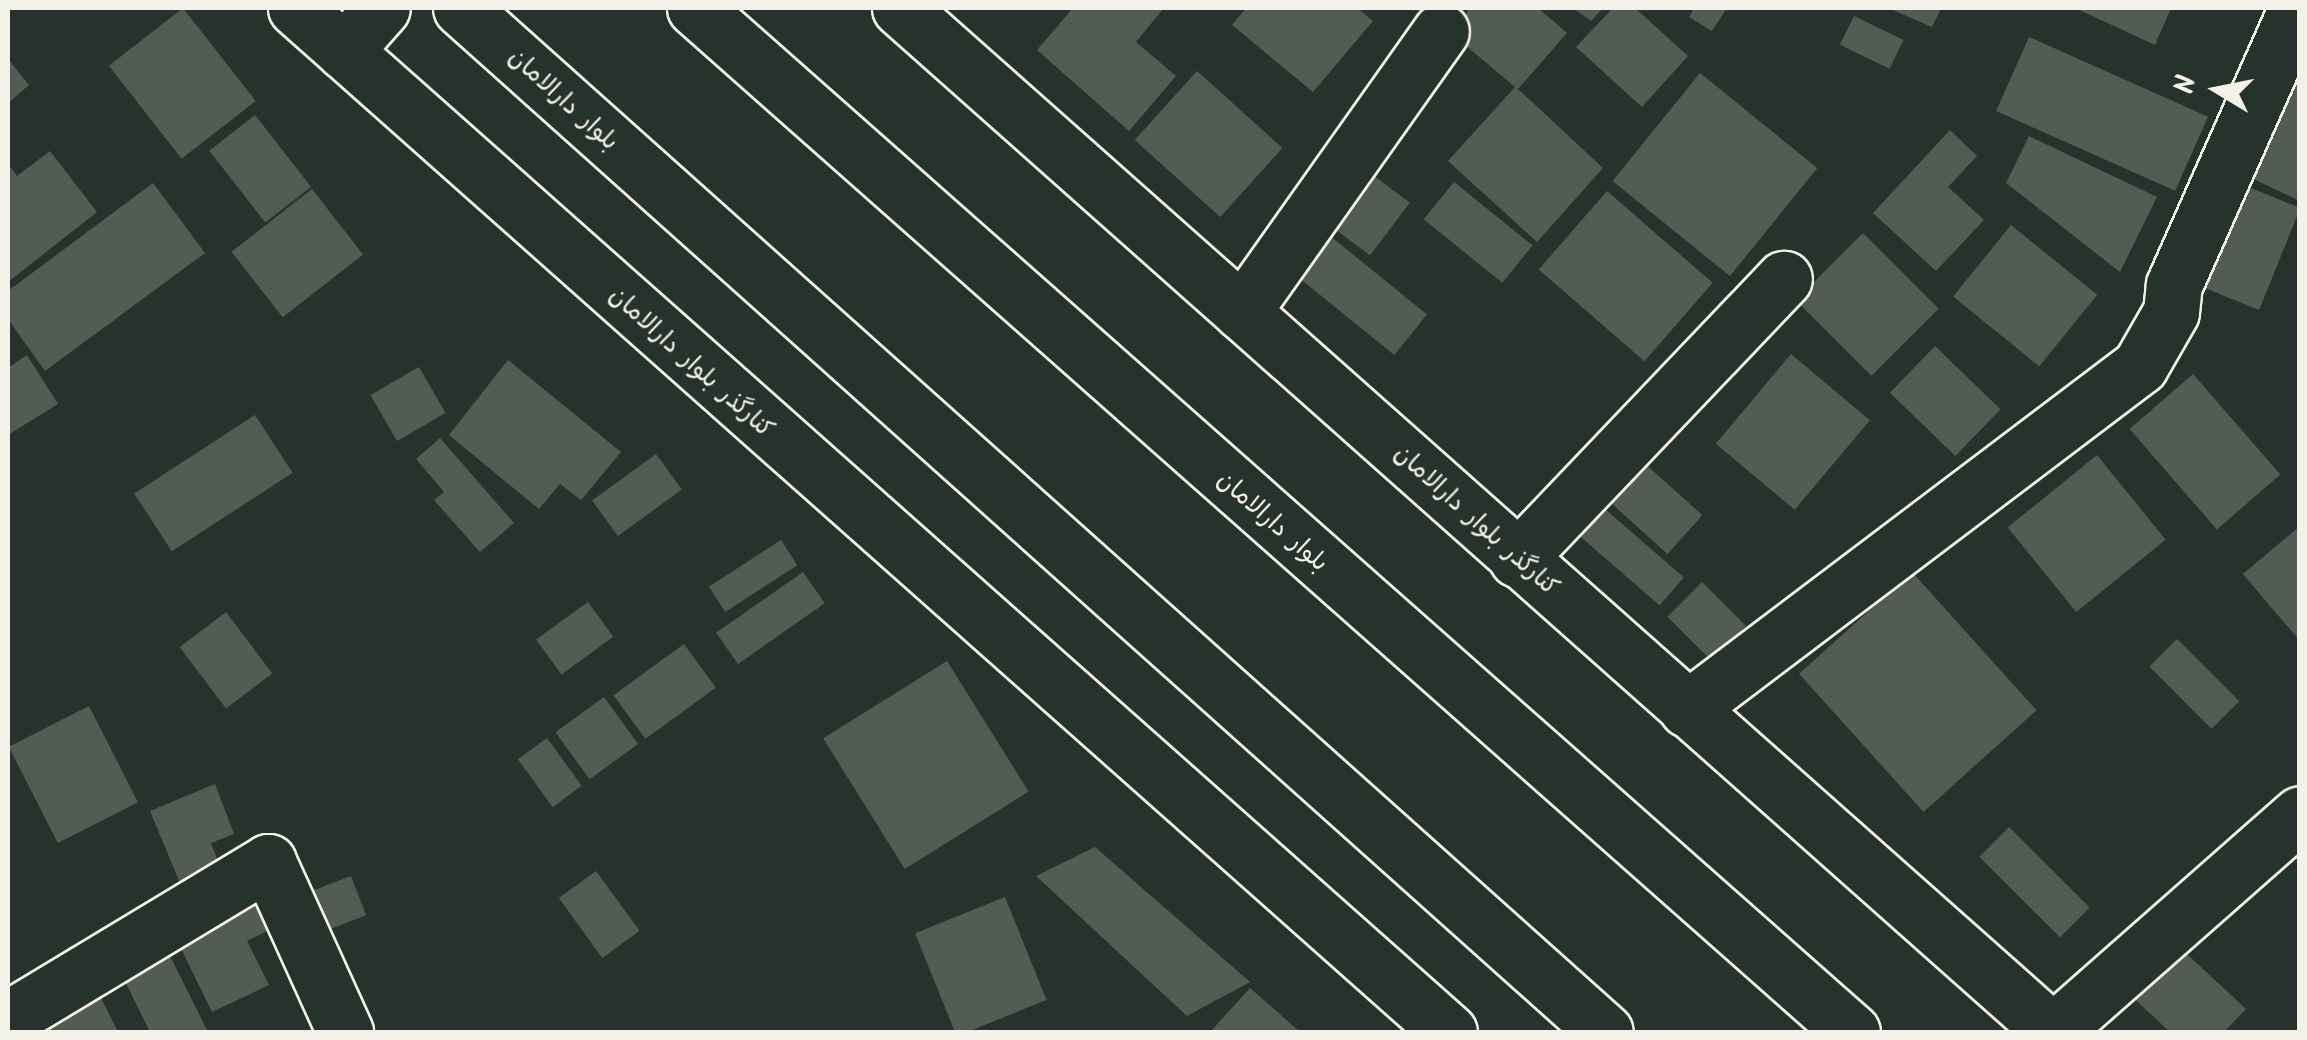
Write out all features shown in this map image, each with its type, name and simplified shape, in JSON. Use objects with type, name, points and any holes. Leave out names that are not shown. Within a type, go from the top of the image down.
[{"type":"street","name":"کنارگذر بلوار دارالامان","points":[[296,8],[1449,1032]]},
{"type":"street","points":[[344,50],[382,8]]},
{"type":"street","name":"بلوار دارالامان","points":[[461,8],[1605,1032]]},
{"type":"street","name":"بلوار دارالامان","points":[[695,8],[1852,1032]]},
{"type":"street","name":"کنارگذر بلوار دارالامان","points":[[900,8],[2053,1032]]},
{"type":"street","points":[[1687,709],[2140,366],[2171,312],[2174,285],[2297,8]]},
{"type":"street","points":[[1242,312],[1440,31]]},
{"type":"street","points":[[1518,559],[1784,279]]},
{"type":"street","points":[[2053,1032],[2300,814]]},
{"type":"street","points":[[8,1019],[268,862],[345,1032]]},
{"type":"building","points":[[183,8],[256,101],[182,159],[109,66]]},
{"type":"building","points":[[1073,8],[1163,9],[1136,42],[1176,76],[1129,131],[1037,50]]},
{"type":"building","points":[[1246,8],[1357,8],[1373,21],[1313,92],[1232,25]]},
{"type":"building","points":[[1470,8],[1538,8],[1567,33],[1518,89],[1603,168],[1537,242],[1448,161],[1515,87],[1452,34]]},
{"type":"building","points":[[1573,8],[1603,8],[1591,21]]},
{"type":"building","points":[[1613,8],[1635,8],[1688,56],[1642,107],[1576,47]]},
{"type":"building","points":[[1694,8],[1727,8],[1712,31],[1689,17]]},
{"type":"building","points":[[1888,8],[1941,8],[1932,27]]},
{"type":"building","points":[[2075,8],[2171,8],[2155,45]]},
{"type":"building","points":[[1854,16],[1903,40],[1889,69],[1840,45]]},
{"type":"building","points":[[2029,37],[2208,117],[2175,191],[1996,111]]},
{"type":"building","points":[[2300,54],[2300,201],[2243,174]]},
{"type":"building","points":[[8,59],[29,85],[8,103]]},
{"type":"building","points":[[1197,71],[1282,148],[1220,217],[1135,140]]},
{"type":"building","points":[[1700,73],[1817,168],[1730,276],[1613,181]]},
{"type":"building","points":[[255,115],[311,187],[265,222],[209,151]]},
{"type":"building","points":[[1950,130],[1977,156],[1948,187],[1984,220],[1936,271],[1873,213]]},
{"type":"building","points":[[2029,136],[2157,197],[2120,272],[2006,183]]},
{"type":"building","points":[[50,151],[97,212],[8,282],[8,164],[17,176]]},
{"type":"building","points":[[1361,166],[1410,203],[1370,255],[1321,219]]},
{"type":"building","points":[[1454,182],[1532,246],[1502,283],[1424,219]]},
{"type":"building","points":[[153,183],[205,253],[45,371],[8,319],[8,291]]},
{"type":"building","points":[[2241,184],[2300,208],[2259,310],[2200,286]]},
{"type":"building","points":[[312,189],[363,254],[283,317],[232,252]]},
{"type":"building","points":[[1607,191],[1713,283],[1644,361],[1539,269]]},
{"type":"building","points":[[2011,225],[2097,295],[2039,366],[1953,296]]},
{"type":"building","points":[[1319,227],[1427,314],[1394,355],[1286,267]]},
{"type":"building","points":[[1863,233],[1939,309],[1871,376],[1796,300]]},
{"type":"building","points":[[1935,346],[2000,409],[1955,456],[1890,393]]},
{"type":"building","points":[[1791,354],[1870,420],[1795,510],[1716,444]]},
{"type":"building","points":[[27,355],[58,404],[8,435],[8,368]]},
{"type":"building","points":[[508,360],[621,452],[581,500],[560,484],[539,509],[449,435]]},
{"type":"building","points":[[419,367],[446,413],[397,441],[371,395]]},
{"type":"building","points":[[2193,374],[2280,474],[2217,529],[2130,429]]},
{"type":"building","points":[[255,415],[293,473],[172,551],[134,493]]},
{"type":"building","points":[[440,438],[514,523],[480,552],[434,500],[444,492],[416,459]]},
{"type":"building","points":[[1631,451],[1702,515],[1668,554],[1596,490]]},
{"type":"building","points":[[656,454],[682,490],[618,536],[592,500]]},
{"type":"building","points":[[2097,455],[2166,540],[2076,612],[2008,527]]},
{"type":"building","points":[[1597,502],[1684,577],[1660,605],[1573,530]]},
{"type":"building","points":[[2300,526],[2300,641],[2243,574]]},
{"type":"building","points":[[781,540],[797,565],[725,612],[709,587]]},
{"type":"building","points":[[803,572],[825,603],[738,664],[716,633]]},
{"type":"building","points":[[1912,572],[2036,710],[1924,812],[1799,674]]},
{"type":"building","points":[[1702,582],[1746,626],[1711,660],[1667,617]]},
{"type":"building","points":[[588,602],[613,637],[561,674],[536,640]]},
{"type":"building","points":[[226,612],[272,673],[226,708],[180,647]]},
{"type":"building","points":[[2177,639],[2239,701],[2212,729],[2149,667]]},
{"type":"building","points":[[684,644],[716,688],[645,739],[614,695]]},
{"type":"building","points":[[947,661],[1029,792],[905,869],[823,738]]},
{"type":"building","points":[[604,697],[638,744],[590,779],[555,732]]},
{"type":"building","points":[[89,706],[138,802],[58,843],[9,747]]},
{"type":"building","points":[[547,738],[582,786],[553,807],[518,759]]},
{"type":"building","points":[[215,784],[234,834],[211,843],[220,867],[180,883],[150,811]]},
{"type":"building","points":[[2009,827],[2090,908],[2060,937],[1979,857]]},
{"type":"building","points":[[1095,847],[1250,982],[1187,1016],[1036,876]]},
{"type":"building","points":[[596,871],[639,931],[602,958],[559,898]]},
{"type":"building","points":[[351,876],[366,915],[321,932],[306,893]]},
{"type":"building","points":[[260,887],[279,925],[247,941],[269,985],[212,1012],[172,930]]},
{"type":"building","points":[[1005,897],[1047,1000],[967,1032],[955,1032],[915,933]]},
{"type":"building","points":[[2174,942],[2246,1009],[2224,1032],[2170,1032],[2127,992]]},
{"type":"building","points":[[165,946],[208,1032],[150,1032],[119,969]]},
{"type":"building","points":[[95,986],[117,1030],[33,1032]]},
{"type":"building","points":[[1250,988],[1300,1032],[1210,1032]]}]
